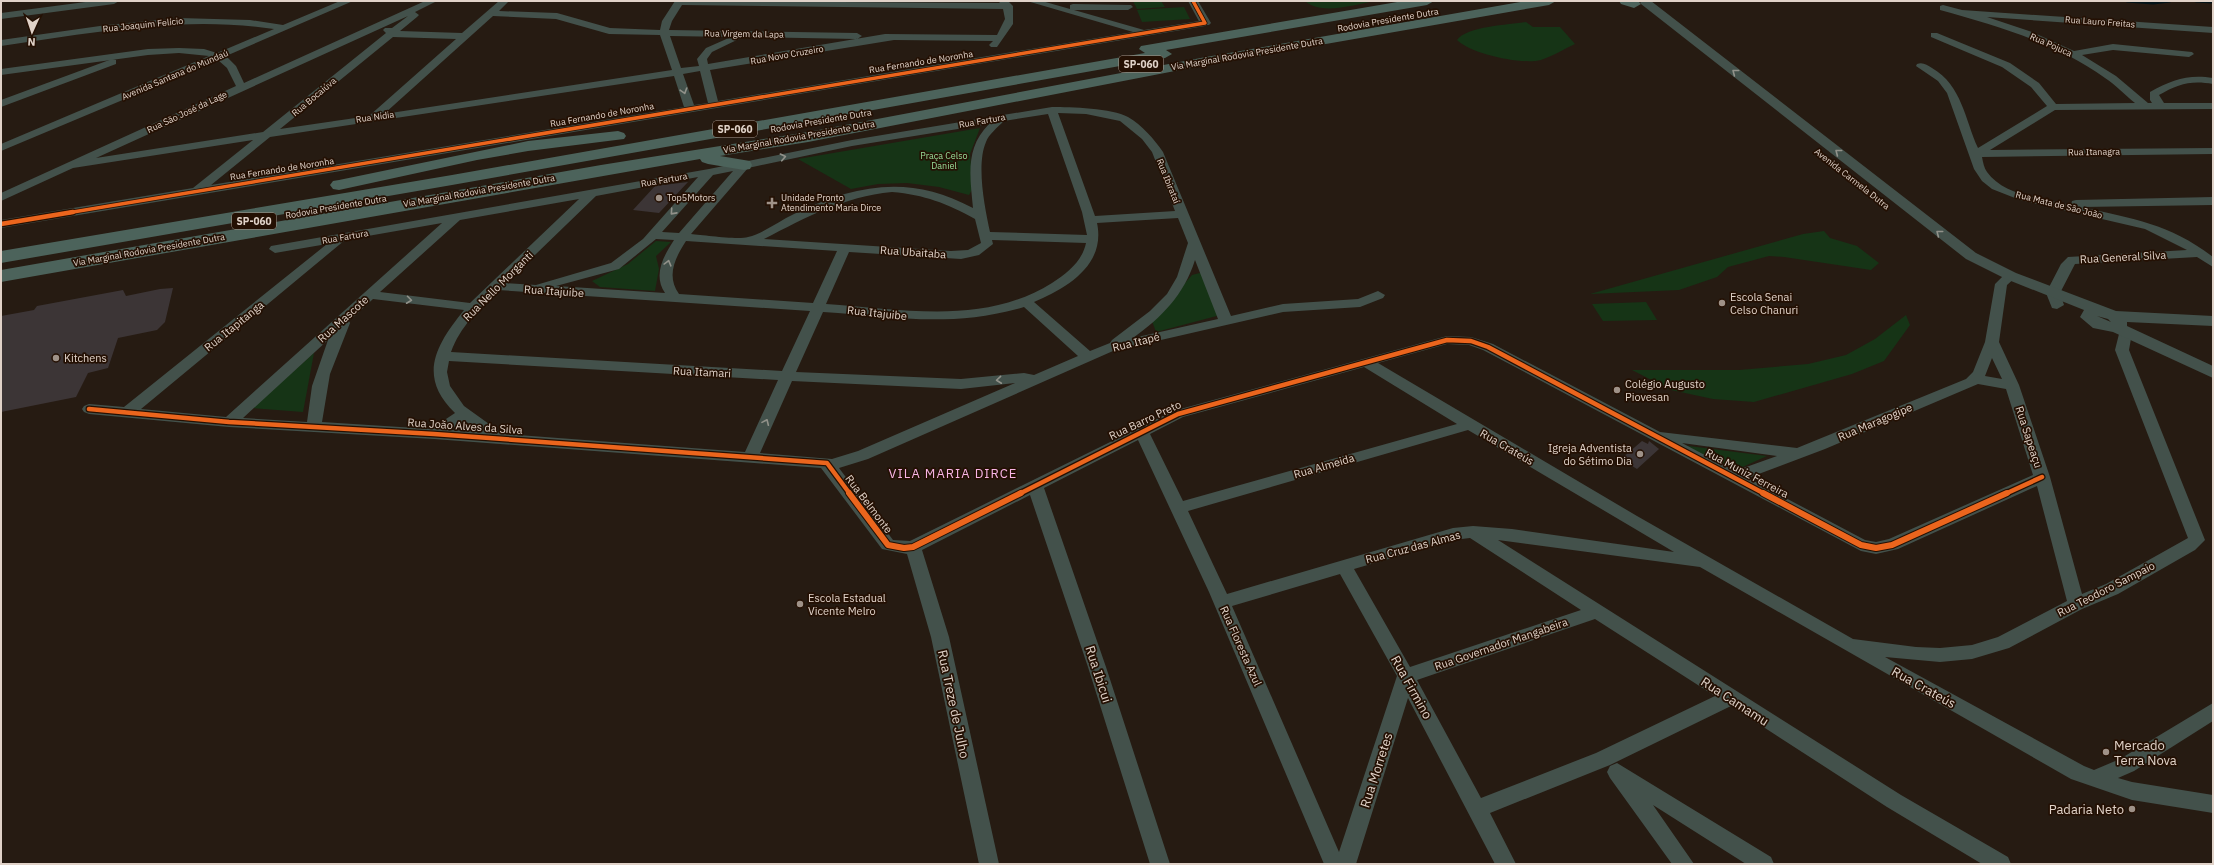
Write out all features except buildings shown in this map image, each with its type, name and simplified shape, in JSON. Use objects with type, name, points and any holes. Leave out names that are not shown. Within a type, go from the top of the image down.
[{"type":"highway","name":"Rodovia Presidente Dutra","points":[[1,243],[618,136],[1040,68],[1427,1]]},
{"type":"highway","name":"Rodovia Presidente Dutra","points":[[1,257],[452,180],[736,128],[1469,1]]},
{"type":"highway","name":"Rodovia Presidente Dutra","points":[[1,266],[1499,1]]},
{"type":"highway","name":"Via Marginal Rodovia Presidente Dutra","points":[[1,276],[568,176],[640,170],[716,159],[815,136],[1206,61],[1549,1]]},
{"type":"highway","points":[[1524,5],[1562,1]]},
{"type":"highway","points":[[1205,22],[1254,21],[1332,11],[1385,8]]},
{"type":"highway","points":[[852,143],[1019,106],[1090,88],[1184,69],[1206,61]]},
{"type":"highway","points":[[709,172],[725,156],[744,144],[992,94],[1003,89]]},
{"type":"highway","points":[[725,156],[744,165]]},
{"type":"street","points":[[1,16],[114,1]]},
{"type":"street","name":"Avenida Santana do Mundaú","points":[[1,148],[348,1]]},
{"type":"street","name":"Rua São José da Lage","points":[[1,196],[432,1]]},
{"type":"street","name":"Rua Bocaiúva","points":[[196,192],[432,1]]},
{"type":"street","points":[[373,118],[463,36],[504,1]]},
{"type":"street","points":[[1032,1],[1144,33]]},
{"type":"street","points":[[1193,1],[1205,22]]},
{"type":"street","points":[[690,109],[679,73],[664,33],[667,20],[680,2],[1005,4],[1011,18],[1008,27],[1000,38],[979,60]]},
{"type":"street","name":"Avenida Carmela Dutra","points":[[1637,2],[1955,245],[2006,280],[2109,322],[2213,373]]},
{"type":"street","points":[[1054,7],[1128,7]]},
{"type":"street","name":"Rua Pojuca","points":[[1944,8],[1988,18],[2071,54],[2109,76],[2146,107]]},
{"type":"street","name":"Rua Virgem da Lapa","points":[[490,13],[557,16],[609,31],[1000,38]]},
{"type":"street","name":"Rua Lauro Freitas","points":[[1988,18],[2213,30]]},
{"type":"street","name":"Rua Joaquim Felício","points":[[1,43],[120,27],[190,20],[246,21],[285,28]]},
{"type":"street","name":"Rua Fernando de Noronha","points":[[1,224],[1205,22]]},
{"type":"street","points":[[372,28],[389,30],[391,34],[463,36]]},
{"type":"street","points":[[714,105],[702,59],[709,50],[744,34]]},
{"type":"street","points":[[1934,35],[2006,64],[2034,84],[2053,107]]},
{"type":"street","name":"Rua Novo Cruzeiro","points":[[679,73],[894,37]]},
{"type":"street","points":[[2071,54],[2113,47],[2189,54]]},
{"type":"street","points":[[1,72],[132,54],[176,50],[220,56],[229,64],[241,87]]},
{"type":"street","points":[[229,64],[232,51]]},
{"type":"street","points":[[1,104],[70,79],[132,54]]},
{"type":"street","name":"Rua Mata de São João","points":[[1921,66],[1934,73],[1948,85],[1953,93],[1978,166],[1982,175],[1992,184],[2005,191],[2049,205],[2149,226],[2168,233],[2213,263]]},
{"type":"street","name":"Rua Nidia","points":[[73,164],[270,133],[679,73]]},
{"type":"street","points":[[2123,89],[2154,94],[2177,80],[2184,78],[2213,81]]},
{"type":"street","points":[[2154,94],[2155,100],[2161,106]]},
{"type":"street","points":[[1975,154],[2053,107],[2213,106]]},
{"type":"street","points":[[984,236],[1093,239],[1090,220],[1052,110]]},
{"type":"street","name":"Rua Fartura","points":[[275,249],[340,239],[709,172],[852,143],[1052,110]]},
{"type":"street","name":"Rua Ibirataí","points":[[1052,110],[1100,113],[1124,119],[1134,125],[1146,137],[1156,152],[1226,321]]},
{"type":"street","name":"Rua Ubaitaba","points":[[652,235],[966,255],[980,251],[987,244],[984,236],[979,197],[978,149],[984,136],[1000,119]]},
{"type":"street","points":[[1966,133],[1995,143],[2016,153]]},
{"type":"street","name":"Rua Itanagra","points":[[1975,154],[2213,151]]},
{"type":"street","points":[[676,299],[666,286],[665,276],[670,254],[681,237],[744,165]]},
{"type":"street","points":[[530,289],[615,266],[640,248],[709,172]]},
{"type":"street","points":[[749,241],[847,195],[865,191],[905,189],[947,199],[982,217]]},
{"type":"street","name":"Rua Nello Morganti","points":[[500,439],[464,414],[450,398],[443,386],[440,372],[443,356],[450,336],[473,307],[592,193]]},
{"type":"street","points":[[947,199],[979,197]]},
{"type":"street","points":[[2049,205],[2213,201]]},
{"type":"street","points":[[1090,220],[1181,214]]},
{"type":"street","name":"Rua Mascote","points":[[229,422],[457,217]]},
{"type":"street","points":[[692,225],[701,238]]},
{"type":"street","name":"Rua Itapitanga","points":[[127,413],[340,239]]},
{"type":"street","name":"Rua Itajuibe","points":[[496,286],[818,308],[930,318],[990,312],[1027,303],[1053,289],[1076,273],[1088,254],[1093,239]]},
{"type":"street","points":[[1109,348],[1143,325],[1162,308],[1183,279],[1193,244]]},
{"type":"street","points":[[750,458],[845,248]]},
{"type":"street","name":"Rua General Silva","points":[[2055,299],[2067,264],[2072,260],[2213,253]]},
{"type":"street","points":[[571,292],[584,275]]},
{"type":"street","points":[[2006,280],[1992,342],[1977,379],[2012,385]]},
{"type":"street","points":[[370,295],[473,307]]},
{"type":"street","name":"Rua Itapé","points":[[831,470],[1109,348],[1282,308],[1360,303],[1378,295]]},
{"type":"street","points":[[1027,303],[1089,358]]},
{"type":"street","points":[[314,427],[315,399],[328,354],[346,316]]},
{"type":"street","points":[[2109,322],[2213,321]]},
{"type":"street","name":"Rua Teodoro Sampaio","points":[[1846,643],[1916,654],[1940,656],[1972,652],[2003,643],[2076,604],[2112,589],[2189,546],[2197,540],[2122,350],[2109,322]]},
{"type":"street","name":"Rua Barro Preto","points":[[913,547],[1141,432],[1195,408],[1447,340]]},
{"type":"street","name":"Rua Muniz Ferreira","points":[[1447,340],[1471,341],[1488,347],[1861,545],[1876,548],[1892,545],[2042,477]]},
{"type":"street","name":"Rua Sapeaçu","points":[[1992,342],[2012,385],[2042,477],[2076,604]]},
{"type":"street","name":"Rua Itamari","points":[[443,356],[786,377],[961,384],[1024,378],[1037,380]]},
{"type":"street","name":"Rua Crateús","points":[[1366,362],[1469,425],[1704,563],[1899,674],[2078,773],[2132,792],[2213,804]]},
{"type":"street","name":"Rua Maragogipe","points":[[1735,477],[1800,453],[1977,379]]},
{"type":"street","points":[[961,384],[971,401],[971,408]]},
{"type":"street","name":"Rua João Alves da Silva","points":[[89,409],[229,422],[434,434],[827,463],[831,470]]},
{"type":"street","points":[[434,434],[464,414]]},
{"type":"street","name":"Rua Almeida","points":[[1180,508],[1469,425]]},
{"type":"street","name":"Rua Floresta Azul","points":[[1141,432],[1180,508],[1222,602],[1334,864]]},
{"type":"street","points":[[1653,434],[1800,453]]},
{"type":"street","name":"Rua Belmonte","points":[[831,470],[888,545],[904,548],[913,547]]},
{"type":"street","name":"Rua Ibicui","points":[[1036,486],[1097,667],[1160,864]]},
{"type":"street","name":"Rua Crateús","points":[[1650,531],[1660,547],[1660,556]]},
{"type":"street","name":"Rua Cruz das Almas","points":[[1222,602],[1453,534],[1473,532],[1512,535],[1704,563]]},
{"type":"street","name":"Rua Camamu","points":[[1473,532],[1730,698],[1894,801],[2001,864]]},
{"type":"street","name":"Rua Treze de Julho","points":[[913,547],[940,637],[989,864]]},
{"type":"street","name":"Rua Firmino","points":[[1344,566],[1406,676],[1506,864]]},
{"type":"street","name":"Rua Governador Mangabeira","points":[[1406,676],[1597,612]]},
{"type":"street","points":[[1899,674],[1903,664],[1916,654]]},
{"type":"street","name":"Rua Morretes","points":[[1346,864],[1406,676]]},
{"type":"street","points":[[1477,809],[1610,766],[1730,698]]},
{"type":"street","points":[[2094,779],[2127,766],[2213,711]]},
{"type":"street","points":[[1610,766],[1684,864]]},
{"type":"street","points":[[1610,766],[1764,864]]},
{"type":"street","points":[[2127,766],[2132,792]]},
{"type":"green space","points":[[1133,1],[1161,1],[1165,7],[1137,9]]},
{"type":"green space","points":[[1305,1],[1376,1],[1339,8],[1320,8]]},
{"type":"green space","points":[[1184,7],[1190,19],[1142,22],[1137,10]]},
{"type":"green space","points":[[1526,22],[1533,27],[1560,27],[1575,44],[1541,60],[1522,61],[1510,60],[1485,54],[1473,50],[1457,40],[1462,35],[1478,29]]},
{"type":"green space","name":"Praça Celso Daniel","points":[[980,128],[970,154],[973,188],[969,195],[939,187],[907,183],[878,184],[851,189],[798,159]]},
{"type":"green space","points":[[1824,231],[1830,238],[1857,246],[1879,263],[1871,270],[1769,256],[1728,267],[1717,277],[1679,290],[1590,294],[1803,234]]},
{"type":"green space","points":[[656,241],[671,242],[656,256],[659,269],[655,291],[600,287],[592,281],[628,264]]},
{"type":"green space","points":[[1211,270],[1228,313],[1156,332],[1152,321],[1192,275]]},
{"type":"green space","points":[[1646,302],[1657,320],[1603,321],[1592,304]]},
{"type":"green space","points":[[1906,315],[1910,325],[1884,361],[1852,374],[1754,402],[1713,399],[1671,390],[1632,370],[1739,370],[1808,364],[1846,355],[1875,339]]},
{"type":"green space","points":[[314,353],[303,412],[252,408]]},
{"type":"green space","points":[[1681,445],[1767,456],[1736,470]]},
{"type":"waterway","points":[[2127,1],[2153,3],[2170,1]]},
{"type":"waterway","points":[[2196,1],[2213,2]]},
{"type":"cycle path","points":[[1,224],[1205,23],[1193,1]]},
{"type":"cycle path","points":[[89,409],[229,422],[434,434],[827,463],[888,545],[904,548],[913,547],[1178,414],[1278,385],[1447,340],[1471,341],[1488,347],[1861,545],[1876,548],[1892,545],[2042,477]]},
{"type":"place","name":"Top5Motors","points":[[659,198]]},
{"type":"place","name":"Unidade Pronto Atendimento Maria Dirce","points":[[772,203]]},
{"type":"place","name":"Escola Senai Celso Chanuri","points":[[1722,303]]},
{"type":"place","name":"Kitchens","points":[[56,358]]},
{"type":"place","name":"Colégio Augusto Piovesan","points":[[1617,390]]},
{"type":"place","name":"Igreja Adventista do Sétimo Dia","points":[[1640,454]]},
{"type":"place","name":"Escola Estadual Vicente Melro","points":[[800,604]]},
{"type":"place","name":"Mercado Terra Nova","points":[[2106,752]]},
{"type":"place","name":"Padaria Neto","points":[[2132,809]]},
{"type":"district","name":"VILA MARIA DIRCE","points":[[953,473]]}]
